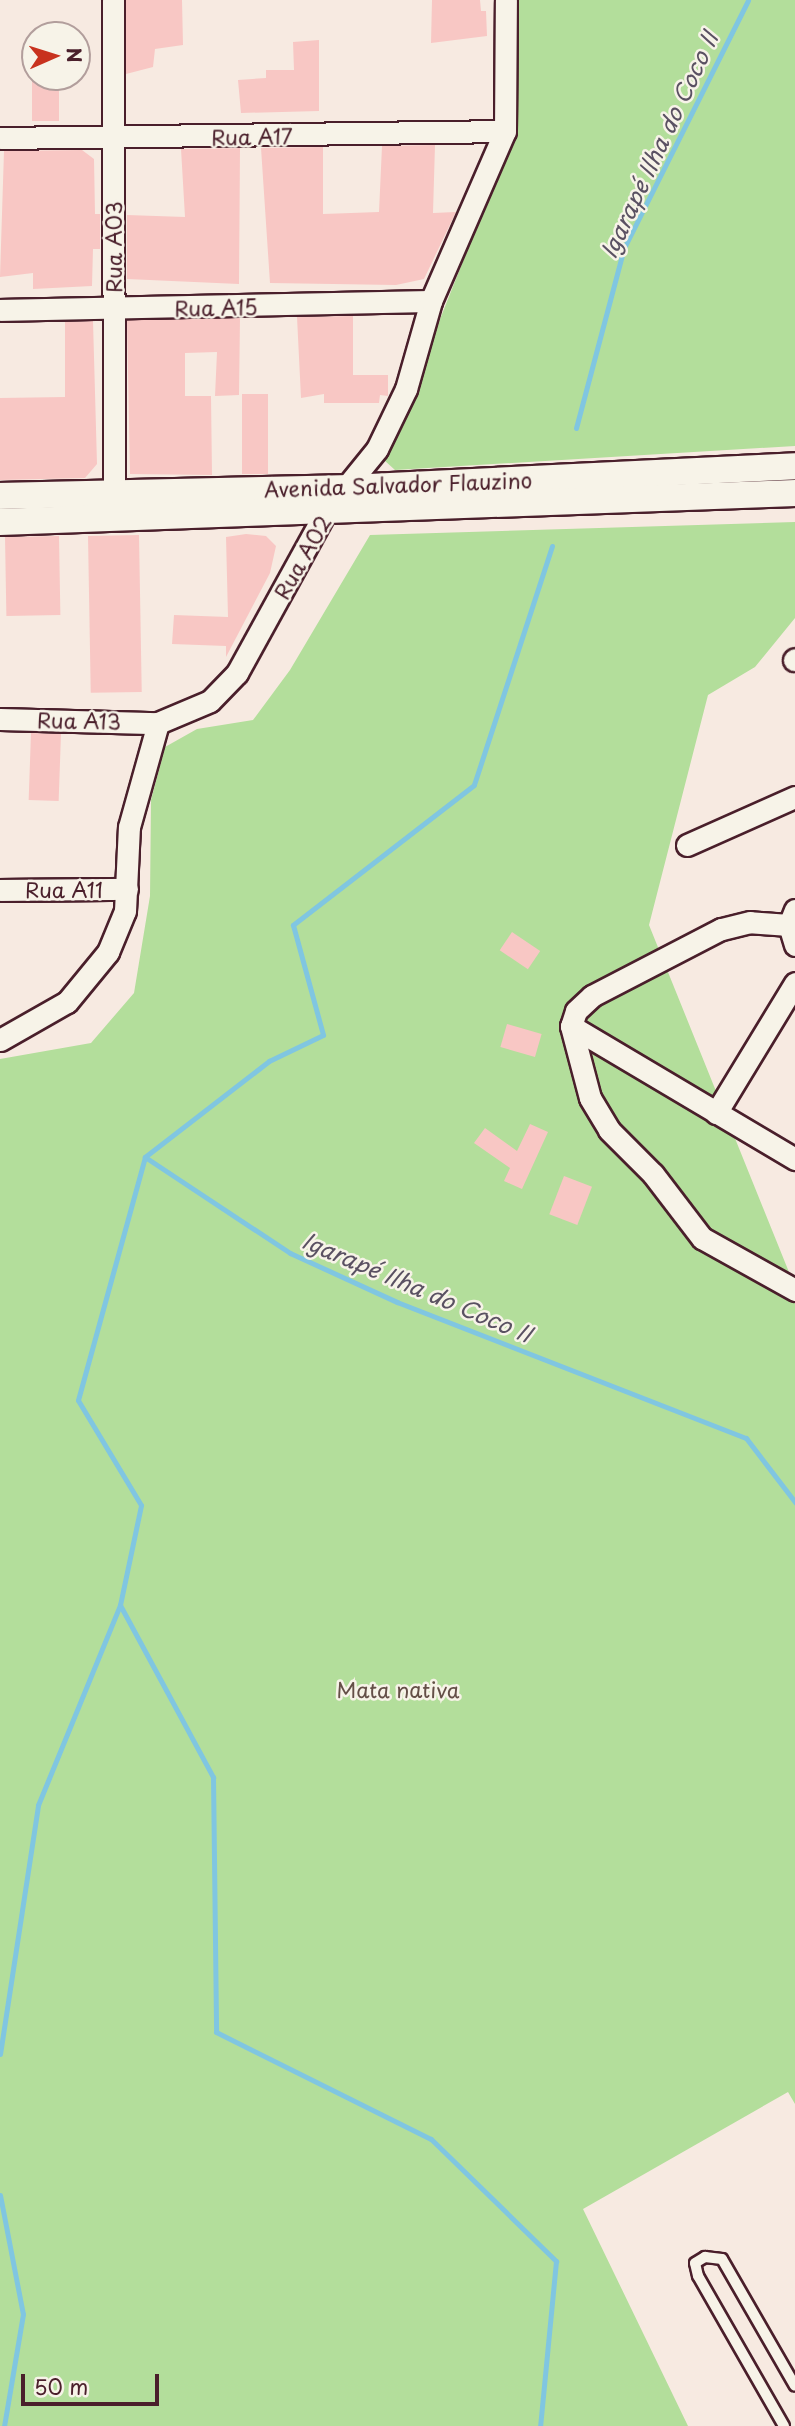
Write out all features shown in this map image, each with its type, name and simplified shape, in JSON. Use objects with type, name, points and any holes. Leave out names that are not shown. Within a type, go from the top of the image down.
[{"type":"street","name":"Rua A03","points":[[113,0],[114,494]]},
{"type":"street","name":"Rua A02","points":[[158,723],[210,701],[227,687],[325,513],[349,488],[392,423],[431,301],[505,131],[506,0]]},
{"type":"street","name":"Rua A17","points":[[0,138],[505,131]]},
{"type":"street","name":"Rua A15","points":[[0,310],[431,301]]},
{"type":"street","name":"Avenida Salvador Flauzino","points":[[0,496],[349,488],[795,466]]},
{"type":"street","name":"Avenida Salvador Flauzino","points":[[0,522],[325,513],[795,492]]},
{"type":"street","name":"Rua A13","points":[[0,719],[158,723]]},
{"type":"street","points":[[0,1040],[45,1017],[84,985],[121,926],[127,889],[129,827],[158,723]]},
{"type":"street","points":[[687,845],[795,797]]},
{"type":"street","name":"Rua A11","points":[[0,890],[127,889]]},
{"type":"street","points":[[795,945],[792,918],[750,922],[721,929],[592,996],[576,1012],[571,1026],[590,1098],[609,1130],[653,1174],[702,1238],[795,1290]]},
{"type":"street","points":[[716,1113],[795,983]]},
{"type":"street","points":[[571,1026],[795,1159]]},
{"type":"lane","points":[[785,2426],[698,2276],[695,2263],[705,2257],[722,2259],[795,2386]]},
{"type":"green space","points":[[513,0],[795,0],[795,446],[395,470],[384,460],[514,133]]},
{"type":"green space","name":"Mata nativa","points":[[795,522],[795,618],[755,667],[708,695],[649,925],[795,1287],[795,2104],[788,2092],[583,2209],[688,2426],[0,2426],[0,1059],[91,1043],[134,993],[150,896],[151,800],[165,747],[197,729],[253,720],[290,670],[370,535]]},
{"type":"building","points":[[126,0],[182,0],[183,45],[155,49],[153,67],[126,74]]},
{"type":"building","points":[[432,0],[480,0],[481,11],[486,11],[487,36],[431,43]]},
{"type":"building","points":[[319,40],[319,111],[241,113],[238,80],[266,78],[266,70],[294,70],[293,42]]},
{"type":"building","points":[[32,91],[59,91],[59,121],[32,121]]},
{"type":"building","points":[[435,145],[433,213],[456,212],[424,279],[396,285],[270,283],[261,148],[323,147],[323,214],[379,212],[382,146]]},
{"type":"building","points":[[240,148],[239,284],[127,279],[127,215],[185,217],[181,149]]},
{"type":"building","points":[[82,150],[94,159],[95,214],[100,214],[100,249],[93,249],[92,286],[33,289],[33,273],[0,277],[4,151]]},
{"type":"building","points":[[353,316],[353,375],[388,375],[388,396],[380,395],[379,403],[324,403],[324,394],[301,398],[297,317]]},
{"type":"building","points":[[240,318],[239,395],[215,396],[217,352],[185,353],[185,396],[211,396],[212,475],[130,474],[127,320]]},
{"type":"building","points":[[93,321],[97,464],[85,478],[0,480],[0,398],[65,397],[65,322]]},
{"type":"building","points":[[242,394],[268,394],[268,474],[242,474]]},
{"type":"building","points":[[246,534],[266,536],[276,546],[270,573],[226,657],[226,646],[172,644],[174,615],[228,617],[226,537]]},
{"type":"building","points":[[139,535],[142,692],[91,693],[88,536]]},
{"type":"building","points":[[59,536],[60,615],[6,616],[5,537]]},
{"type":"building","points":[[31,733],[61,734],[59,801],[29,800]]},
{"type":"building","points":[[512,932],[540,951],[528,969],[500,950]]},
{"type":"building","points":[[507,1024],[542,1034],[535,1057],[500,1047]]},
{"type":"building","points":[[530,1124],[548,1132],[522,1189],[504,1181],[510,1168],[474,1143],[485,1128],[517,1151]]},
{"type":"building","points":[[564,1176],[592,1187],[577,1225],[549,1214]]},
{"type":"waterway","name":"Igarapé Ilha do Coco II","points":[[576,428],[624,248],[748,0]]},
{"type":"waterway","name":"Igarapé Ilha do Coco II","points":[[552,546],[474,785],[293,925],[323,1035],[269,1061],[145,1157],[290,1253],[397,1302],[746,1438],[795,1502]]},
{"type":"waterway","points":[[0,2054],[38,1805],[120,1605],[141,1505],[78,1400],[145,1157]]},
{"type":"waterway","points":[[120,1605],[213,1777],[216,2032],[431,2139],[556,2261],[540,2426]]},
{"type":"waterway","points":[[0,2195],[23,2314],[4,2426]]}]
